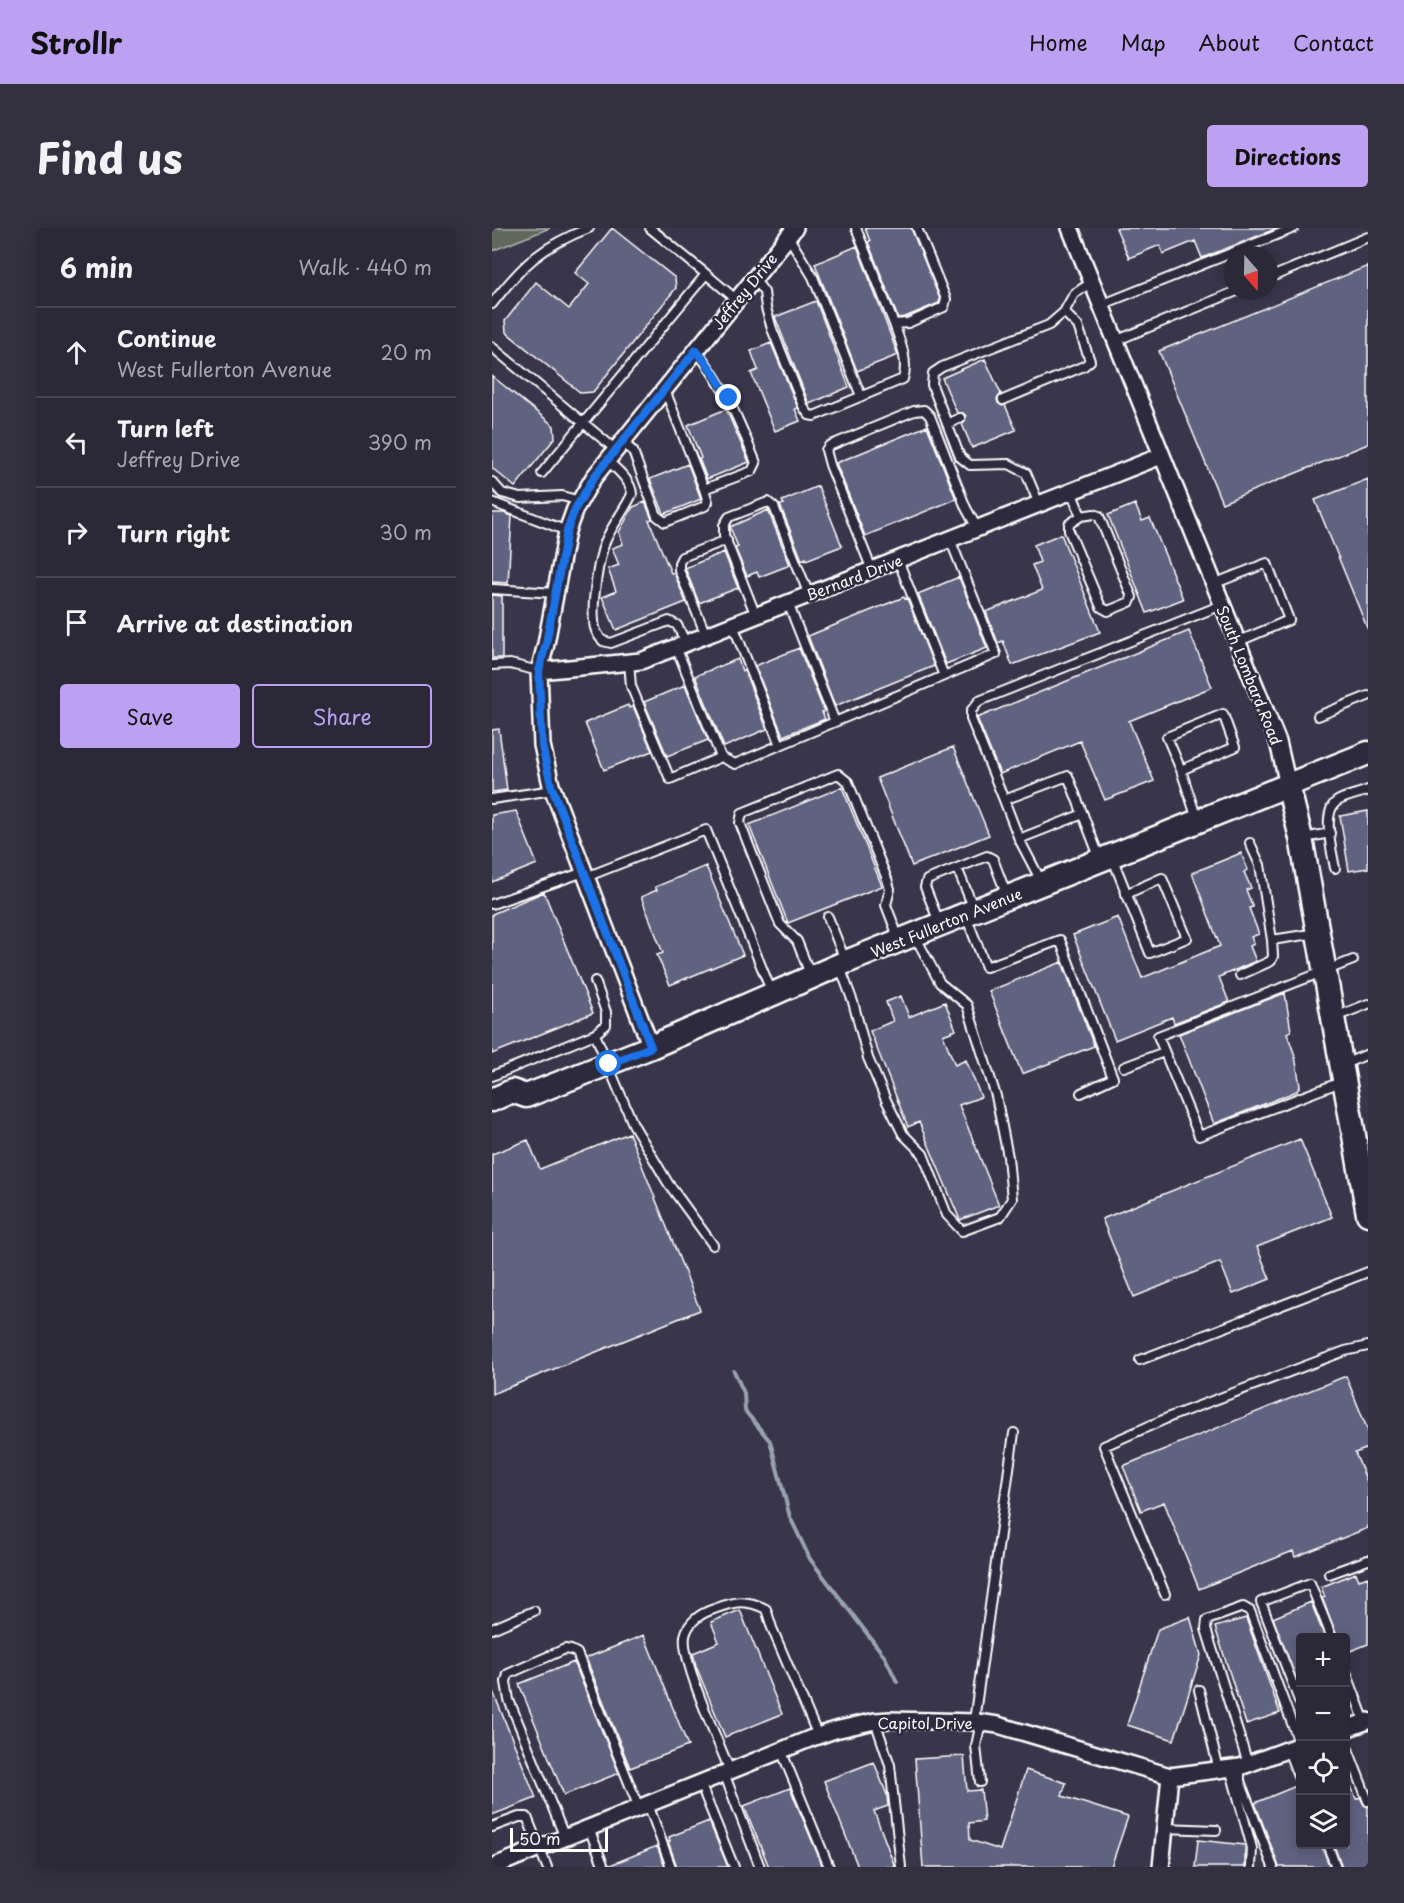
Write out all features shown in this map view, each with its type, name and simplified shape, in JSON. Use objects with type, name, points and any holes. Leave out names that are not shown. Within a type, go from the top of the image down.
[{"type":"street","name":"South Lombard Road","points":[[1070,228],[1278,742],[1301,838],[1344,1072],[1363,1157],[1367,1199]]},
{"type":"street","name":"Jeffrey Drive","points":[[651,1047],[553,790],[542,746],[539,671],[567,531],[580,501],[594,477],[615,450],[792,232]]},
{"type":"street","name":"Bernard Drive","points":[[539,671],[641,661],[1161,456]]},
{"type":"street","name":"West Fullerton Avenue","points":[[493,1096],[521,1104],[526,1096],[651,1047],[843,963],[1368,753]]},
{"type":"street","name":"Capitol Drive","points":[[492,1867],[781,1750],[818,1736],[874,1721],[977,1722],[998,1725],[1170,1776],[1234,1767],[1296,1746]]},
{"type":"street","points":[[1161,1867],[1170,1776]]},
{"type":"lane","points":[[492,304],[510,281],[537,254],[567,236],[589,228]]},
{"type":"lane","points":[[650,228],[737,300]]},
{"type":"lane","points":[[754,279],[764,292],[772,329],[804,408],[809,415],[814,416],[903,379],[906,370],[905,359],[894,324],[856,228]]},
{"type":"lane","points":[[894,324],[908,323],[944,307],[946,299],[917,228]]},
{"type":"lane","points":[[1101,305],[1294,228]]},
{"type":"lane","points":[[792,232],[813,277],[861,396]]},
{"type":"lane","points":[[1278,274],[1368,237]]},
{"type":"lane","points":[[542,473],[706,274]]},
{"type":"lane","points":[[1039,504],[1026,473],[1009,464],[970,465],[960,457],[932,385],[933,373],[942,367],[1049,325],[1064,312],[1074,294],[1092,282]]},
{"type":"lane","points":[[1115,341],[1224,296]]},
{"type":"lane","points":[[1003,400],[1084,366],[1090,361],[1078,326],[1064,312]]},
{"type":"lane","points":[[492,346],[615,450],[632,490],[631,497],[604,543],[598,570],[594,622],[598,636],[603,641],[617,641],[669,621],[677,625],[681,645],[721,757],[735,764],[996,654],[950,539]]},
{"type":"lane","points":[[696,350],[729,398],[756,463],[752,471],[704,489]]},
{"type":"lane","points":[[615,450],[633,451],[659,519],[665,522],[705,506],[708,502],[704,489],[664,390]]},
{"type":"lane","points":[[872,570],[825,450],[828,446],[914,411],[924,410],[930,416],[966,508],[977,528]]},
{"type":"lane","points":[[947,424],[960,418]]},
{"type":"lane","points":[[492,482],[502,493],[520,498],[562,496],[580,501]]},
{"type":"lane","points":[[1071,491],[1081,516]]},
{"type":"lane","points":[[492,502],[567,531]]},
{"type":"lane","points":[[756,616],[727,540],[724,525],[729,517],[768,502],[774,507],[809,595]]},
{"type":"lane","points":[[1094,514],[1099,516],[1132,597],[1130,602],[1108,611],[1101,607],[1069,531],[1069,524],[1081,516],[1094,514]]},
{"type":"lane","points":[[706,635],[679,570],[679,563],[682,557],[727,540]]},
{"type":"lane","points":[[898,560],[944,676]]},
{"type":"lane","points":[[1213,584],[1266,562],[1289,620],[1237,642]]},
{"type":"lane","points":[[492,589],[555,593]]},
{"type":"lane","points":[[788,603],[836,722]]},
{"type":"lane","points":[[1042,883],[1019,839],[971,719],[972,711],[979,701],[1222,605]]},
{"type":"lane","points":[[733,625],[780,745]]},
{"type":"lane","points":[[629,662],[631,686],[670,779],[721,757]]},
{"type":"lane","points":[[492,665],[510,664],[539,671]]},
{"type":"lane","points":[[1318,716],[1368,696]]},
{"type":"lane","points":[[1180,770],[1235,747],[1223,714],[1167,737],[1198,821]]},
{"type":"lane","points":[[811,977],[797,940],[780,924],[740,823],[742,813],[838,774],[848,783],[887,879],[890,889],[886,905],[940,982],[967,1005],[996,1096],[1008,1157],[1012,1199],[1000,1217],[962,1231],[947,1215],[923,1154],[903,1134],[872,1068],[828,917]]},
{"type":"lane","points":[[1004,800],[1068,776],[1083,814],[1126,894],[1150,953],[1187,938],[1162,878],[1126,894]]},
{"type":"lane","points":[[492,799],[553,790]]},
{"type":"lane","points":[[1335,868],[1329,833],[1329,812],[1336,802],[1368,790]]},
{"type":"lane","points":[[1019,839],[1083,814]]},
{"type":"lane","points":[[492,904],[585,875],[706,830],[773,994]]},
{"type":"lane","points":[[1301,838],[1329,833]]},
{"type":"lane","points":[[1240,975],[1271,961],[1273,956],[1260,865],[1250,843]]},
{"type":"lane","points":[[940,924],[925,887],[927,880],[987,856],[993,859],[1008,897]]},
{"type":"lane","points":[[957,868],[986,967],[1060,940],[1113,1078],[1081,1093]]},
{"type":"lane","points":[[1272,940],[1318,933]]},
{"type":"lane","points":[[1353,960],[1158,1036],[1199,1136],[1344,1072],[1368,1054]]},
{"type":"lane","points":[[493,1096],[606,1025],[606,1012],[595,981]]},
{"type":"lane","points":[[1334,1018],[1368,1004]]},
{"type":"lane","points":[[595,1034],[633,1124],[656,1164],[713,1245]]},
{"type":"lane","points":[[1124,1067],[1164,1052]]},
{"type":"lane","points":[[1140,1360],[1368,1272]]},
{"type":"lane","points":[[1165,1594],[1104,1446],[1172,1416],[1334,1355],[1368,1346]]},
{"type":"lane","points":[[980,1782],[976,1746],[977,1722],[1014,1433]]},
{"type":"lane","points":[[1329,1574],[1368,1560]]},
{"type":"lane","points":[[1296,1693],[1261,1602],[1310,1583],[1330,1633]]},
{"type":"lane","points":[[760,1867],[696,1686],[686,1649],[685,1635],[692,1621],[712,1609],[738,1601],[753,1602],[766,1609],[818,1736]]},
{"type":"lane","points":[[1251,1867],[1252,1848],[1206,1629],[1207,1620],[1243,1607],[1250,1611],[1296,1746]]},
{"type":"lane","points":[[492,1629],[534,1611]]},
{"type":"lane","points":[[565,1838],[509,1700],[506,1682],[508,1674],[565,1649],[577,1653],[671,1867]]},
{"type":"lane","points":[[1349,1687],[1355,1722]]},
{"type":"lane","points":[[1199,1690],[1240,1781],[1273,1867]]},
{"type":"lane","points":[[874,1721],[890,1765],[901,1867]]},
{"type":"lane","points":[[781,1750],[829,1867]]},
{"type":"lane","points":[[1350,1754],[1368,1801]]},
{"type":"lane","points":[[700,1783],[734,1867]]},
{"type":"lane","points":[[492,1827],[519,1817],[527,1817],[541,1847],[547,1867]]},
{"type":"lane","points":[[589,1828],[604,1867]]},
{"type":"lane","points":[[1165,1828],[1216,1830]]},
{"type":"lane","points":[[1329,1849],[1336,1867]]},
{"type":"green space","points":[[492,228],[550,228],[492,251]]},
{"type":"building","points":[[612,228],[675,278],[676,288],[593,392],[581,393],[506,332],[505,321],[536,282],[569,309],[589,284],[575,273]]},
{"type":"building","points":[[865,228],[911,228],[940,299],[939,303],[898,318],[868,242],[870,241]]},
{"type":"building","points":[[1116,228],[1278,228],[1232,246],[1224,246],[1224,249],[1202,258],[1195,241],[1163,254],[1160,245],[1129,258]]},
{"type":"building","points":[[857,246],[898,355],[857,371],[815,264]]},
{"type":"building","points":[[1368,266],[1368,444],[1222,503],[1159,351]]},
{"type":"building","points":[[816,301],[849,387],[809,404],[775,317]]},
{"type":"building","points":[[771,343],[798,408],[795,409],[800,421],[775,431],[751,373],[758,370],[751,351]]},
{"type":"building","points":[[985,359],[1001,394],[997,399],[998,403],[1005,405],[1016,430],[972,448],[962,424],[966,416],[963,413],[957,413],[942,378]]},
{"type":"building","points":[[492,376],[554,426],[555,438],[515,487],[492,468]]},
{"type":"building","points":[[726,409],[749,462],[707,479],[688,425]]},
{"type":"building","points":[[927,426],[956,499],[865,536],[836,463]]},
{"type":"building","points":[[688,464],[701,499],[664,514],[650,479]]},
{"type":"building","points":[[1368,479],[1368,630],[1315,500]]},
{"type":"building","points":[[818,486],[842,546],[802,560],[780,505],[784,504],[782,501]]},
{"type":"building","points":[[645,502],[652,519],[649,520],[686,602],[616,630],[602,597],[616,591],[608,569],[619,565],[612,548],[623,544],[619,532],[633,507]]},
{"type":"building","points":[[1135,504],[1142,521],[1150,518],[1183,599],[1147,613],[1108,515]]},
{"type":"building","points":[[768,510],[790,565],[759,577],[757,572],[747,576],[735,548],[738,547],[730,527]]},
{"type":"building","points":[[492,513],[512,516],[508,583],[492,582]]},
{"type":"building","points":[[1061,534],[1100,632],[1012,665],[1003,641],[998,643],[986,612],[1042,590],[1032,565],[1040,562],[1034,545]]},
{"type":"building","points":[[724,552],[738,588],[699,603],[685,568]]},
{"type":"building","points":[[959,577],[987,648],[946,664],[918,594]]},
{"type":"building","points":[[492,595],[502,596],[502,658],[492,658]]},
{"type":"building","points":[[904,597],[907,598],[934,666],[835,706],[808,636]]},
{"type":"building","points":[[1189,631],[1212,687],[1129,721],[1154,781],[1105,800],[1080,741],[1000,774],[977,718]]},
{"type":"building","points":[[799,648],[824,711],[822,712],[825,719],[783,736],[755,666]]},
{"type":"building","points":[[738,659],[767,729],[724,747],[695,676]]},
{"type":"building","points":[[685,685],[708,740],[667,756],[644,702]]},
{"type":"building","points":[[628,705],[629,708],[633,706],[652,751],[604,770],[585,723]]},
{"type":"building","points":[[499,729],[507,790],[492,792],[492,730]]},
{"type":"building","points":[[953,747],[989,835],[912,866],[877,778]]},
{"type":"building","points":[[842,787],[882,886],[788,923],[749,825]]},
{"type":"building","points":[[516,811],[537,864],[492,882],[492,815]]},
{"type":"building","points":[[1368,811],[1368,868],[1349,871],[1340,816]]},
{"type":"building","points":[[1241,853],[1248,870],[1244,872],[1251,888],[1246,890],[1253,907],[1249,908],[1259,934],[1251,937],[1254,944],[1250,946],[1256,961],[1219,977],[1229,1002],[1174,1023],[1172,1017],[1115,1040],[1073,935],[1118,917],[1142,978],[1220,946],[1192,873]]},
{"type":"building","points":[[706,866],[743,955],[670,985],[657,955],[663,953],[641,897],[657,890],[655,887]]},
{"type":"building","points":[[544,892],[593,1013],[492,1054],[492,914]]},
{"type":"building","points":[[1062,962],[1094,1046],[1022,1074],[989,991]]},
{"type":"building","points":[[1285,993],[1291,1031],[1287,1033],[1295,1056],[1300,1086],[1297,1091],[1214,1124],[1179,1034]]},
{"type":"building","points":[[901,996],[909,1017],[945,1002],[956,1030],[943,1035],[955,1065],[966,1060],[981,1097],[959,1105],[999,1205],[960,1220],[919,1122],[908,1127],[870,1031],[893,1021],[886,1002]]},
{"type":"building","points":[[629,1133],[700,1310],[492,1394],[492,1154],[528,1140],[540,1169]]},
{"type":"building","points":[[1300,1139],[1332,1217],[1257,1247],[1270,1279],[1233,1294],[1220,1262],[1134,1297],[1102,1219]]},
{"type":"building","points":[[1346,1376],[1368,1431],[1368,1448],[1355,1453],[1368,1484],[1368,1528],[1295,1557],[1293,1551],[1199,1589],[1164,1502],[1141,1511],[1123,1466]]},
{"type":"building","points":[[1356,1573],[1359,1580],[1368,1577],[1368,1644],[1350,1651],[1350,1633],[1336,1633],[1322,1598],[1325,1597],[1321,1587]]},
{"type":"building","points":[[1311,1602],[1323,1633],[1296,1633],[1296,1678],[1273,1618]]},
{"type":"building","points":[[740,1610],[782,1714],[725,1737],[696,1666],[693,1653],[719,1642],[711,1622]]},
{"type":"building","points":[[1190,1617],[1201,1655],[1174,1740],[1127,1725],[1158,1629]]},
{"type":"building","points":[[1246,1618],[1280,1713],[1246,1724],[1215,1627]]},
{"type":"building","points":[[644,1635],[688,1746],[630,1768],[586,1658]]},
{"type":"building","points":[[574,1662],[619,1773],[564,1795],[519,1684]]},
{"type":"building","points":[[492,1689],[536,1798],[492,1815]]},
{"type":"building","points":[[964,1756],[967,1791],[981,1790],[984,1821],[969,1823],[970,1840],[1000,1850],[1026,1770],[1066,1783],[1062,1796],[1128,1817],[1111,1867],[923,1867],[915,1759]]},
{"type":"building","points":[[874,1762],[887,1795],[888,1806],[874,1811],[895,1867],[858,1867],[824,1781]]},
{"type":"building","points":[[1350,1783],[1356,1799],[1360,1797],[1364,1805],[1368,1807],[1368,1863],[1358,1867],[1342,1867],[1335,1849],[1350,1849]]},
{"type":"building","points":[[1296,1786],[1296,1849],[1323,1849],[1330,1867],[1279,1867],[1255,1803]]},
{"type":"building","points":[[790,1788],[823,1867],[769,1867],[744,1806]]},
{"type":"building","points":[[709,1821],[728,1867],[677,1867],[668,1841],[670,1841],[669,1837]]},
{"type":"building","points":[[1198,1840],[1245,1845],[1245,1867],[1195,1867]]},
{"type":"building","points":[[657,1846],[665,1867],[610,1867],[610,1865]]},
{"type":"waterway","points":[[734,1371],[744,1393],[745,1411],[770,1441],[790,1517],[810,1559],[885,1657],[897,1682]]},
{"type":"route","points":[[609,1064],[651,1047],[551,785],[542,746],[539,671],[567,531],[575,509],[594,477],[696,350],[729,398]]}]
